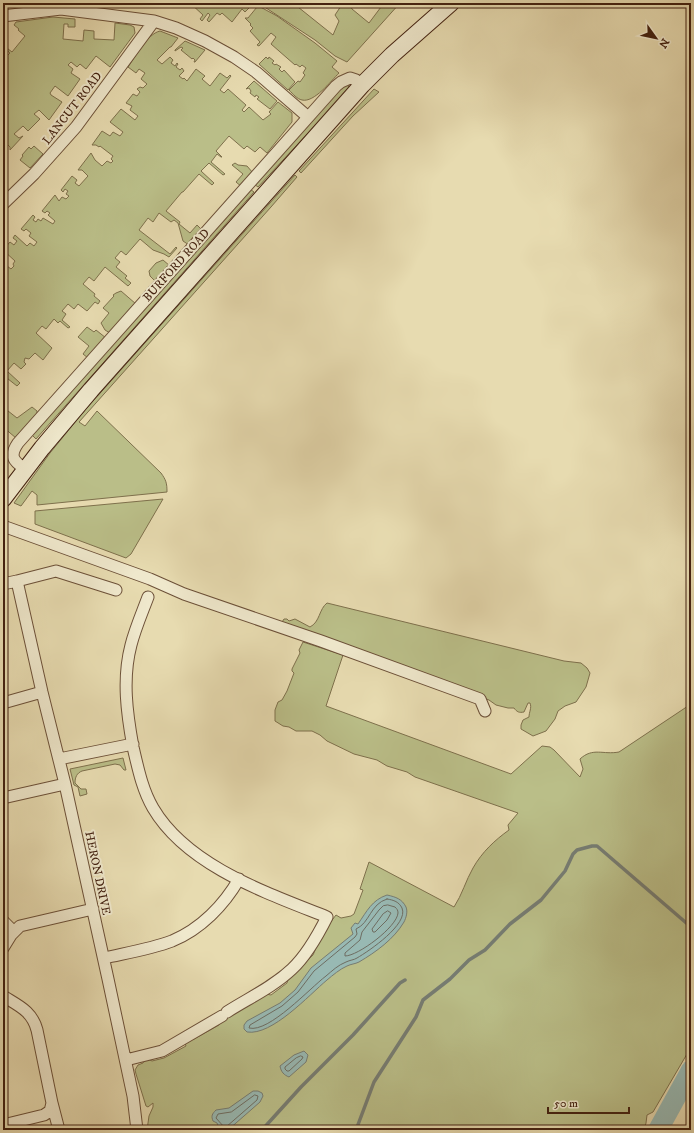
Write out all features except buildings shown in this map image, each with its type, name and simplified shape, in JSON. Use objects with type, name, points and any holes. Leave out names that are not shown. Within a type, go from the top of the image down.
[{"type":"main road","name":"BURFORD ROAD","points":[[3,499],[90,390],[362,84],[392,55],[451,3]]},
{"type":"street","points":[[3,16],[61,9],[154,20],[187,33],[234,57],[256,72],[308,118]]},
{"type":"street","name":"LANCUT ROAD","points":[[3,204],[34,174],[76,127],[154,20]]},
{"type":"street","name":"BURFORD ROAD","points":[[25,470],[17,464],[14,459],[14,449],[18,442],[341,82],[350,78],[362,84]]},
{"type":"street","points":[[3,526],[150,579],[191,596],[321,641],[480,699],[485,711]]},
{"type":"street","points":[[3,584],[56,571],[116,590]]},
{"type":"street","name":"HERON DRIVE","points":[[17,581],[104,958],[133,1096],[137,1130]]},
{"type":"street","points":[[126,1060],[162,1051],[269,987],[292,968],[311,945],[327,917],[278,898],[216,867],[188,847],[159,817],[150,802],[142,782],[133,744],[126,698],[127,668],[131,645],[148,597]]},
{"type":"street","points":[[3,703],[42,692]]},
{"type":"street","points":[[59,759],[133,744]]},
{"type":"street","points":[[3,798],[65,784]]},
{"type":"street","points":[[104,958],[168,942],[187,933],[220,906],[239,879]]},
{"type":"street","points":[[3,948],[20,926],[93,909]]},
{"type":"street","points":[[3,921],[14,932]]},
{"type":"street","points":[[3,996],[25,1009],[34,1019],[38,1030],[52,1103],[59,1130]]},
{"type":"street","points":[[3,1125],[44,1115],[50,1111],[52,1103]]},
{"type":"green space","points":[[190,3],[253,3],[277,16],[315,43],[337,61],[332,67],[339,73],[317,95],[307,100],[302,100],[289,90],[298,81],[300,82],[305,75],[303,73],[306,68],[302,65],[300,67],[296,64],[295,65],[271,44],[276,37],[271,33],[259,46],[257,45],[260,42],[250,31],[253,28],[245,18],[248,18],[257,7],[253,4],[245,12],[242,9],[232,22],[222,13],[220,15],[217,13],[209,22],[207,20],[210,15],[208,13],[202,21],[200,19],[203,15]]},
{"type":"green space","points":[[293,3],[333,35],[339,21],[335,15],[342,3],[349,3],[352,9],[369,23],[384,3],[400,3],[347,62],[335,56],[315,40],[260,4]]},
{"type":"green space","points":[[53,17],[75,19],[75,27],[68,27],[68,24],[64,24],[63,39],[83,41],[84,30],[94,31],[94,39],[114,40],[115,23],[134,27],[135,33],[110,67],[96,56],[86,69],[80,64],[77,67],[71,62],[68,65],[73,69],[71,73],[80,79],[68,96],[55,86],[50,93],[62,102],[49,120],[39,110],[34,114],[40,119],[28,131],[23,126],[14,134],[19,138],[23,136],[10,150],[10,147],[7,144],[3,146],[3,64],[8,58],[3,54],[3,51],[8,55],[10,53],[3,47],[3,45],[12,52],[25,36],[14,25],[16,22]]},
{"type":"green space","points":[[160,31],[178,38],[157,60],[162,64],[170,57],[173,60],[171,63],[175,66],[177,63],[178,64],[176,67],[180,70],[182,68],[184,71],[179,76],[183,79],[184,78],[187,81],[196,69],[205,76],[202,79],[210,86],[220,73],[227,78],[230,75],[231,76],[220,90],[224,93],[228,89],[246,105],[242,110],[244,112],[249,107],[263,120],[271,114],[269,112],[278,102],[292,113],[292,122],[267,153],[260,147],[255,152],[247,146],[244,149],[229,136],[216,151],[222,157],[217,154],[211,162],[225,174],[223,175],[209,163],[201,171],[214,183],[212,185],[199,174],[166,211],[180,222],[179,224],[190,233],[197,225],[202,230],[189,245],[183,241],[178,223],[174,220],[171,222],[159,213],[153,222],[148,218],[139,230],[170,254],[176,247],[177,248],[169,257],[153,250],[140,239],[126,255],[121,251],[115,258],[120,262],[116,267],[127,276],[125,278],[131,283],[128,286],[105,267],[94,281],[89,277],[83,284],[95,294],[94,296],[100,301],[98,304],[95,302],[87,311],[78,304],[74,309],[68,304],[62,311],[66,314],[62,320],[70,327],[68,328],[60,321],[58,323],[54,319],[46,329],[42,326],[36,333],[52,348],[43,360],[35,353],[29,359],[25,358],[24,362],[26,364],[21,369],[14,363],[7,371],[20,383],[17,386],[3,375],[3,263],[11,269],[14,266],[13,264],[15,261],[3,250],[10,242],[14,245],[17,241],[13,238],[15,235],[27,246],[30,243],[34,246],[37,242],[29,236],[31,233],[26,229],[24,231],[21,229],[33,215],[35,217],[33,220],[36,222],[38,219],[41,221],[43,218],[53,224],[55,221],[48,215],[50,213],[47,211],[45,213],[42,211],[55,195],[59,201],[62,197],[66,199],[69,196],[66,194],[68,191],[65,189],[63,192],[61,190],[72,176],[77,180],[75,183],[79,186],[88,176],[82,170],[78,170],[91,153],[95,160],[102,166],[107,161],[111,163],[113,161],[111,159],[113,156],[100,146],[92,145],[102,131],[110,136],[113,132],[120,136],[123,132],[110,122],[121,109],[135,120],[138,116],[130,110],[132,106],[126,103],[133,94],[137,96],[140,92],[137,89],[140,87],[143,88],[147,84],[141,79],[145,73],[139,69],[136,73],[128,67],[150,36]]},
{"type":"green space","points":[[185,41],[205,50],[195,62],[193,58],[192,59],[181,50],[183,48],[181,47],[175,51]]},
{"type":"green space","points":[[266,57],[268,59],[269,57],[274,61],[272,63],[275,65],[276,64],[281,67],[279,69],[282,72],[284,70],[295,82],[288,90],[259,64]]},
{"type":"green space","points":[[254,81],[277,101],[270,109],[257,99],[259,97],[256,95],[255,97],[250,93],[251,91],[249,88],[246,89]]},
{"type":"green space","points":[[347,84],[349,87],[347,91],[258,187],[254,184],[339,90]]},
{"type":"green space","points":[[374,89],[379,92],[353,116],[301,173],[299,171]]},
{"type":"green space","points":[[34,146],[43,154],[30,168],[20,160],[23,156],[22,155],[29,147],[31,149]]},
{"type":"green space","points":[[235,163],[238,165],[247,166],[253,173],[242,187],[236,182],[243,174],[232,165]]},
{"type":"green space","points":[[295,175],[297,177],[271,207],[79,422],[85,426],[97,411],[161,473],[166,482],[167,492],[37,505],[37,495],[32,491],[21,506],[14,503],[50,453],[85,410]]},
{"type":"green space","points":[[250,189],[254,192],[36,439],[31,434]]},
{"type":"green space","points":[[163,260],[170,266],[156,282],[150,276],[149,271],[156,263]]},
{"type":"green space","points":[[121,291],[136,304],[110,333],[105,330],[101,323],[109,313],[103,308],[114,296],[113,295]]},
{"type":"green space","points":[[87,327],[94,332],[96,330],[106,338],[88,358],[83,354],[89,346],[78,337]]},
{"type":"green space","points":[[3,407],[17,418],[32,407],[37,411],[37,414],[16,438],[3,427]]},
{"type":"green space","points":[[163,499],[131,554],[126,558],[35,524],[35,511]]},
{"type":"green space","points":[[327,603],[564,661],[581,663],[590,673],[586,687],[576,702],[565,706],[558,711],[555,719],[546,731],[533,736],[521,729],[523,720],[529,717],[531,707],[530,703],[528,703],[524,712],[518,712],[514,708],[496,705],[489,700],[401,666],[283,624],[282,622],[284,619],[289,621],[295,619],[310,627],[316,622],[322,609]]},
{"type":"green space","points":[[303,642],[343,655],[326,706],[511,774],[542,746],[550,747],[554,750],[580,777],[583,769],[580,759],[585,755],[594,752],[619,752],[691,704],[691,1045],[653,1112],[647,1115],[644,1130],[147,1130],[153,1103],[148,1107],[146,1106],[135,1070],[138,1065],[143,1063],[145,1059],[152,1061],[164,1058],[186,1046],[185,1043],[219,1025],[221,1020],[266,994],[271,995],[287,983],[288,979],[313,955],[318,940],[336,915],[341,918],[354,914],[363,890],[360,889],[369,862],[454,907],[480,857],[509,830],[508,825],[518,813],[415,777],[407,772],[387,766],[377,760],[354,754],[327,741],[312,731],[296,731],[275,721],[275,710],[278,702],[282,700],[287,691],[294,673],[292,669],[300,653],[299,650]]},
{"type":"green space","points":[[123,758],[126,770],[124,770],[120,765],[115,764],[82,771],[79,773],[76,777],[75,783],[81,789],[86,789],[87,794],[80,796],[78,787],[74,785],[70,769]]},
{"type":"water","points":[[387,895],[401,900],[407,911],[404,922],[390,939],[358,963],[348,965],[337,972],[290,1013],[268,1028],[257,1032],[247,1032],[244,1029],[244,1025],[247,1021],[280,1003],[295,990],[311,968],[353,934],[351,928],[355,923],[358,924],[367,910],[377,900]]},
{"type":"water","points":[[304,1051],[308,1055],[306,1062],[289,1077],[284,1074],[280,1066],[294,1055]]},
{"type":"water","points":[[253,1091],[262,1093],[263,1096],[260,1102],[228,1130],[219,1128],[217,1123],[212,1119],[212,1115],[215,1111],[229,1108]]},
{"type":"waterway","points":[[356,1130],[374,1082],[416,1017],[423,1000],[450,979],[469,960],[485,950],[510,924],[541,900],[565,871],[573,854],[577,850],[597,846],[691,927]]},
{"type":"waterway","points":[[262,1130],[301,1087],[353,1035],[400,983],[405,980]]},
{"type":"waterway","points":[[658,1130],[691,1070]]}]
